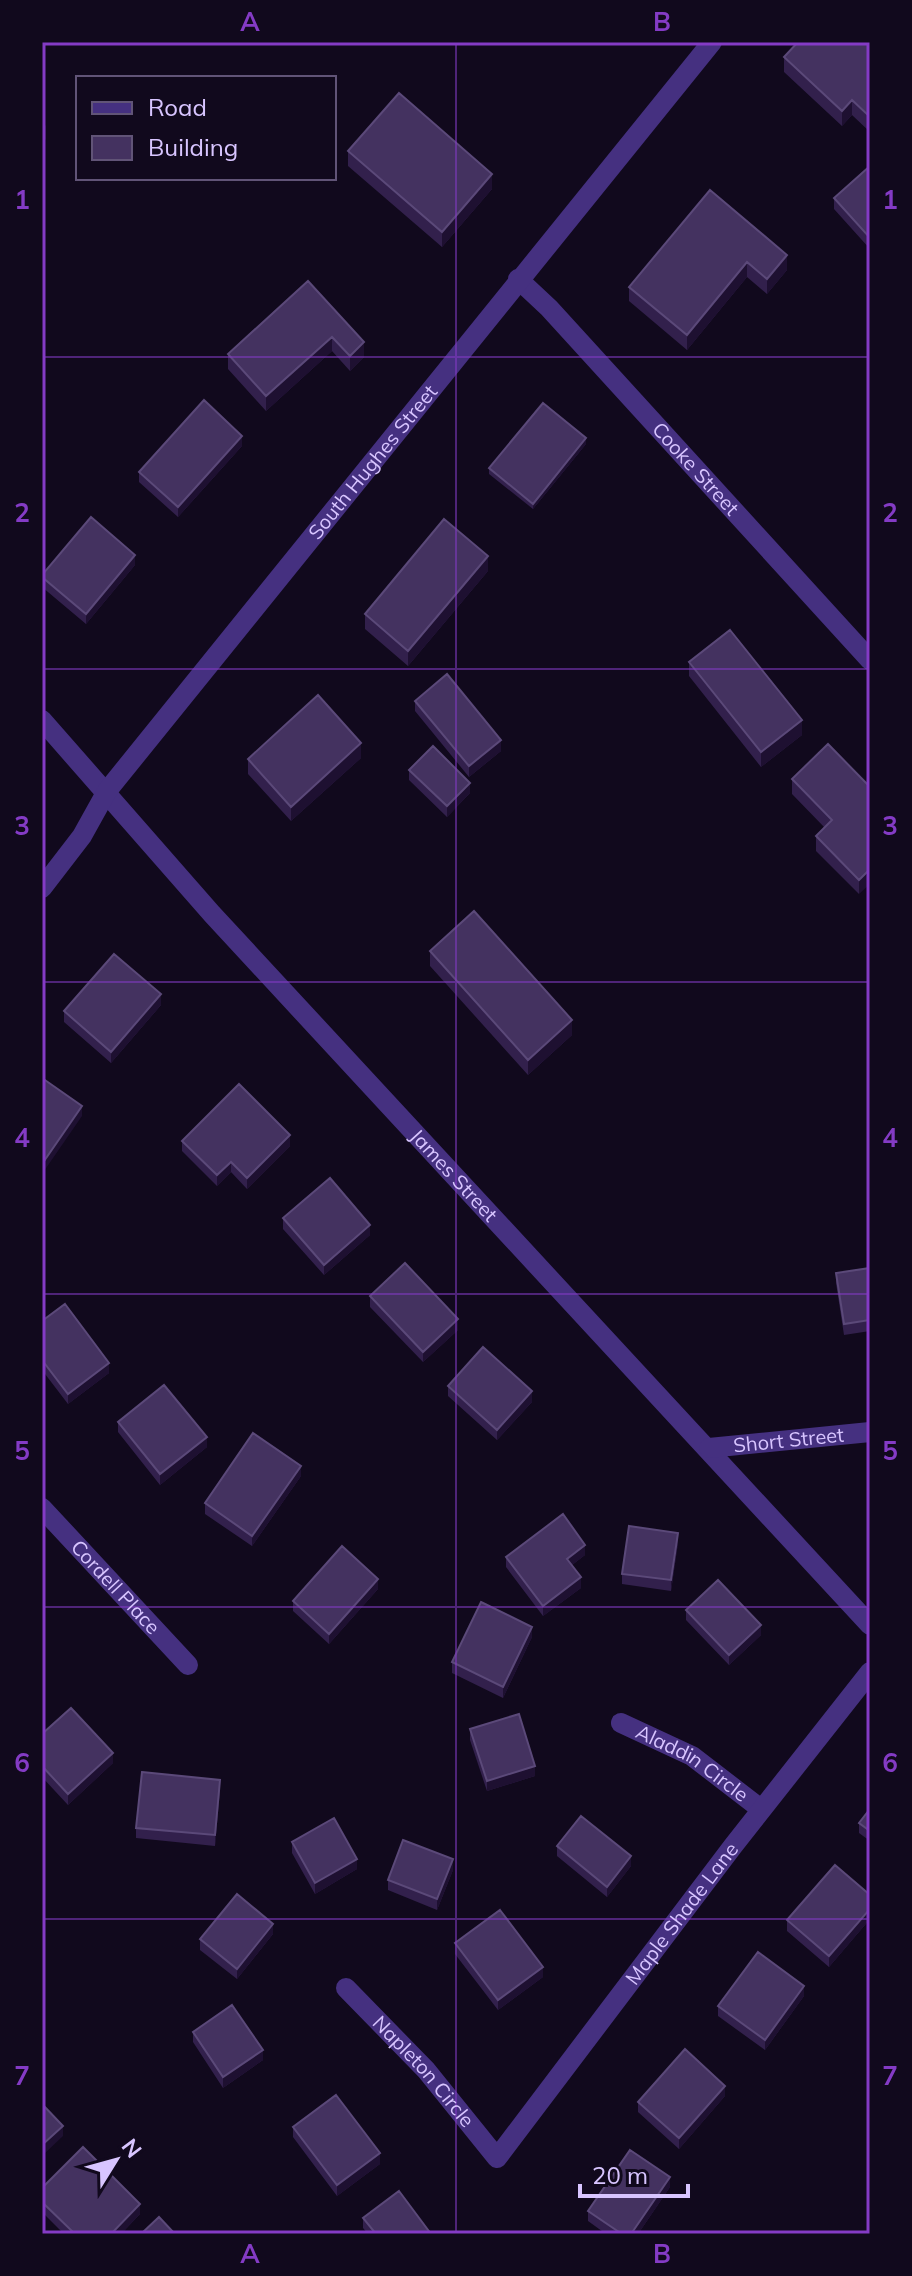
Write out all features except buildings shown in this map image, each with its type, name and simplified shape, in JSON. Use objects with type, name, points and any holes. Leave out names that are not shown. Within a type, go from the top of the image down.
[{"type":"street","name":"South Hughes Street","points":[[42,888],[82,836],[107,791],[712,42]]},
{"type":"street","name":"Cooke Street","points":[[518,279],[549,308],[870,660]]},
{"type":"street","name":"James Street","points":[[42,720],[107,791],[135,830],[870,1625]]},
{"type":"street","name":"Short Street","points":[[709,1448],[870,1432]]},
{"type":"street","name":"Cordell Place","points":[[42,1508],[188,1665]]},
{"type":"street","name":"Maple Shade Lane","points":[[497,2158],[761,1809],[870,1672]]},
{"type":"street","name":"Aladdin Circle","points":[[621,1723],[692,1756],[761,1809]]},
{"type":"street","name":"Napleton Circle","points":[[346,1988],[426,2070],[497,2158]]}]
